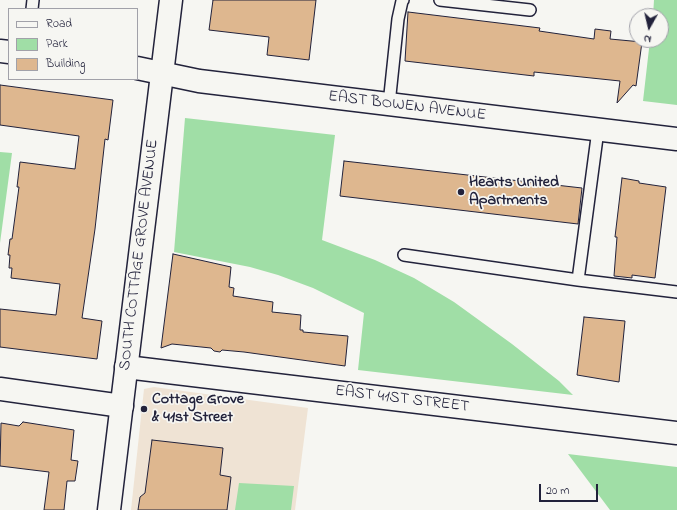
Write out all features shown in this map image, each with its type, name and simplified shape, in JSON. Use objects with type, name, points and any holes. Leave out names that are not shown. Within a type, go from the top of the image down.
[{"type":"street","name":"SOUTH COTTAGE GROVE AVENUE","points":[[109,510],[171,0]]},
{"type":"street","name":"EAST BOWEN AVENUE","points":[[138,68],[199,82],[677,139]]},
{"type":"street","name":"EAST 41ST STREET","points":[[126,366],[677,433]]},
{"type":"street","points":[[0,389],[122,406]]},
{"type":"lane","points":[[389,104],[398,19],[402,1],[404,0]]},
{"type":"lane","points":[[440,0],[530,10]]},
{"type":"lane","points":[[578,280],[598,130]]},
{"type":"lane","points":[[404,255],[578,280],[677,292]]},
{"type":"shaded area","points":[[154,387],[308,408],[295,510],[131,510],[144,389]]},
{"type":"green space","points":[[654,0],[677,0],[677,105],[643,101],[649,48],[669,48],[669,8],[654,8]]},
{"type":"green space","points":[[185,118],[335,135],[322,240],[375,260],[414,278],[454,302],[512,344],[559,381],[573,395],[358,370],[364,313],[313,288],[278,275],[250,267],[174,252]]},
{"type":"green space","points":[[0,152],[12,153],[0,243]]},
{"type":"green space","points":[[568,454],[677,467],[677,510],[610,510]]},
{"type":"green space","points":[[239,483],[294,486],[291,510],[235,510]]},
{"type":"building","points":[[213,0],[316,0],[309,60],[267,55],[269,37],[209,30]]},
{"type":"building","points":[[408,12],[540,28],[539,31],[594,39],[595,29],[611,31],[610,39],[629,41],[629,48],[641,48],[636,86],[633,85],[617,103],[620,81],[534,72],[534,76],[405,61]]},
{"type":"building","points":[[0,85],[113,100],[108,140],[105,139],[95,229],[82,318],[102,321],[97,359],[0,347],[0,309],[56,315],[60,284],[11,278],[12,268],[9,268],[10,255],[8,255],[10,239],[12,239],[19,187],[17,187],[20,162],[75,169],[79,136],[0,125]]},
{"type":"building","name":"Hearts United Apartments","points":[[344,161],[582,188],[578,224],[340,196]]},
{"type":"building","points":[[622,178],[639,181],[639,183],[666,187],[655,278],[632,275],[632,278],[614,276],[617,237],[615,237]]},
{"type":"building","points":[[173,254],[231,267],[229,287],[234,288],[233,296],[273,302],[272,312],[301,315],[300,330],[303,330],[303,332],[348,336],[345,366],[244,352],[222,350],[220,352],[214,351],[211,348],[172,344],[161,348]]},
{"type":"building","points":[[584,317],[625,321],[619,382],[577,375]]},
{"type":"building","points":[[23,422],[74,430],[71,460],[78,461],[75,481],[67,481],[64,510],[44,510],[49,472],[0,466],[1,423],[19,426]]},
{"type":"building","points":[[152,440],[223,448],[220,475],[231,477],[227,510],[138,510],[140,497],[145,493]]},
{"type":"place","name":"Hearts United Apartments","points":[[461,192]]},
{"type":"place","name":"Cottage Grove & 41st Street","points":[[144,409]]}]
